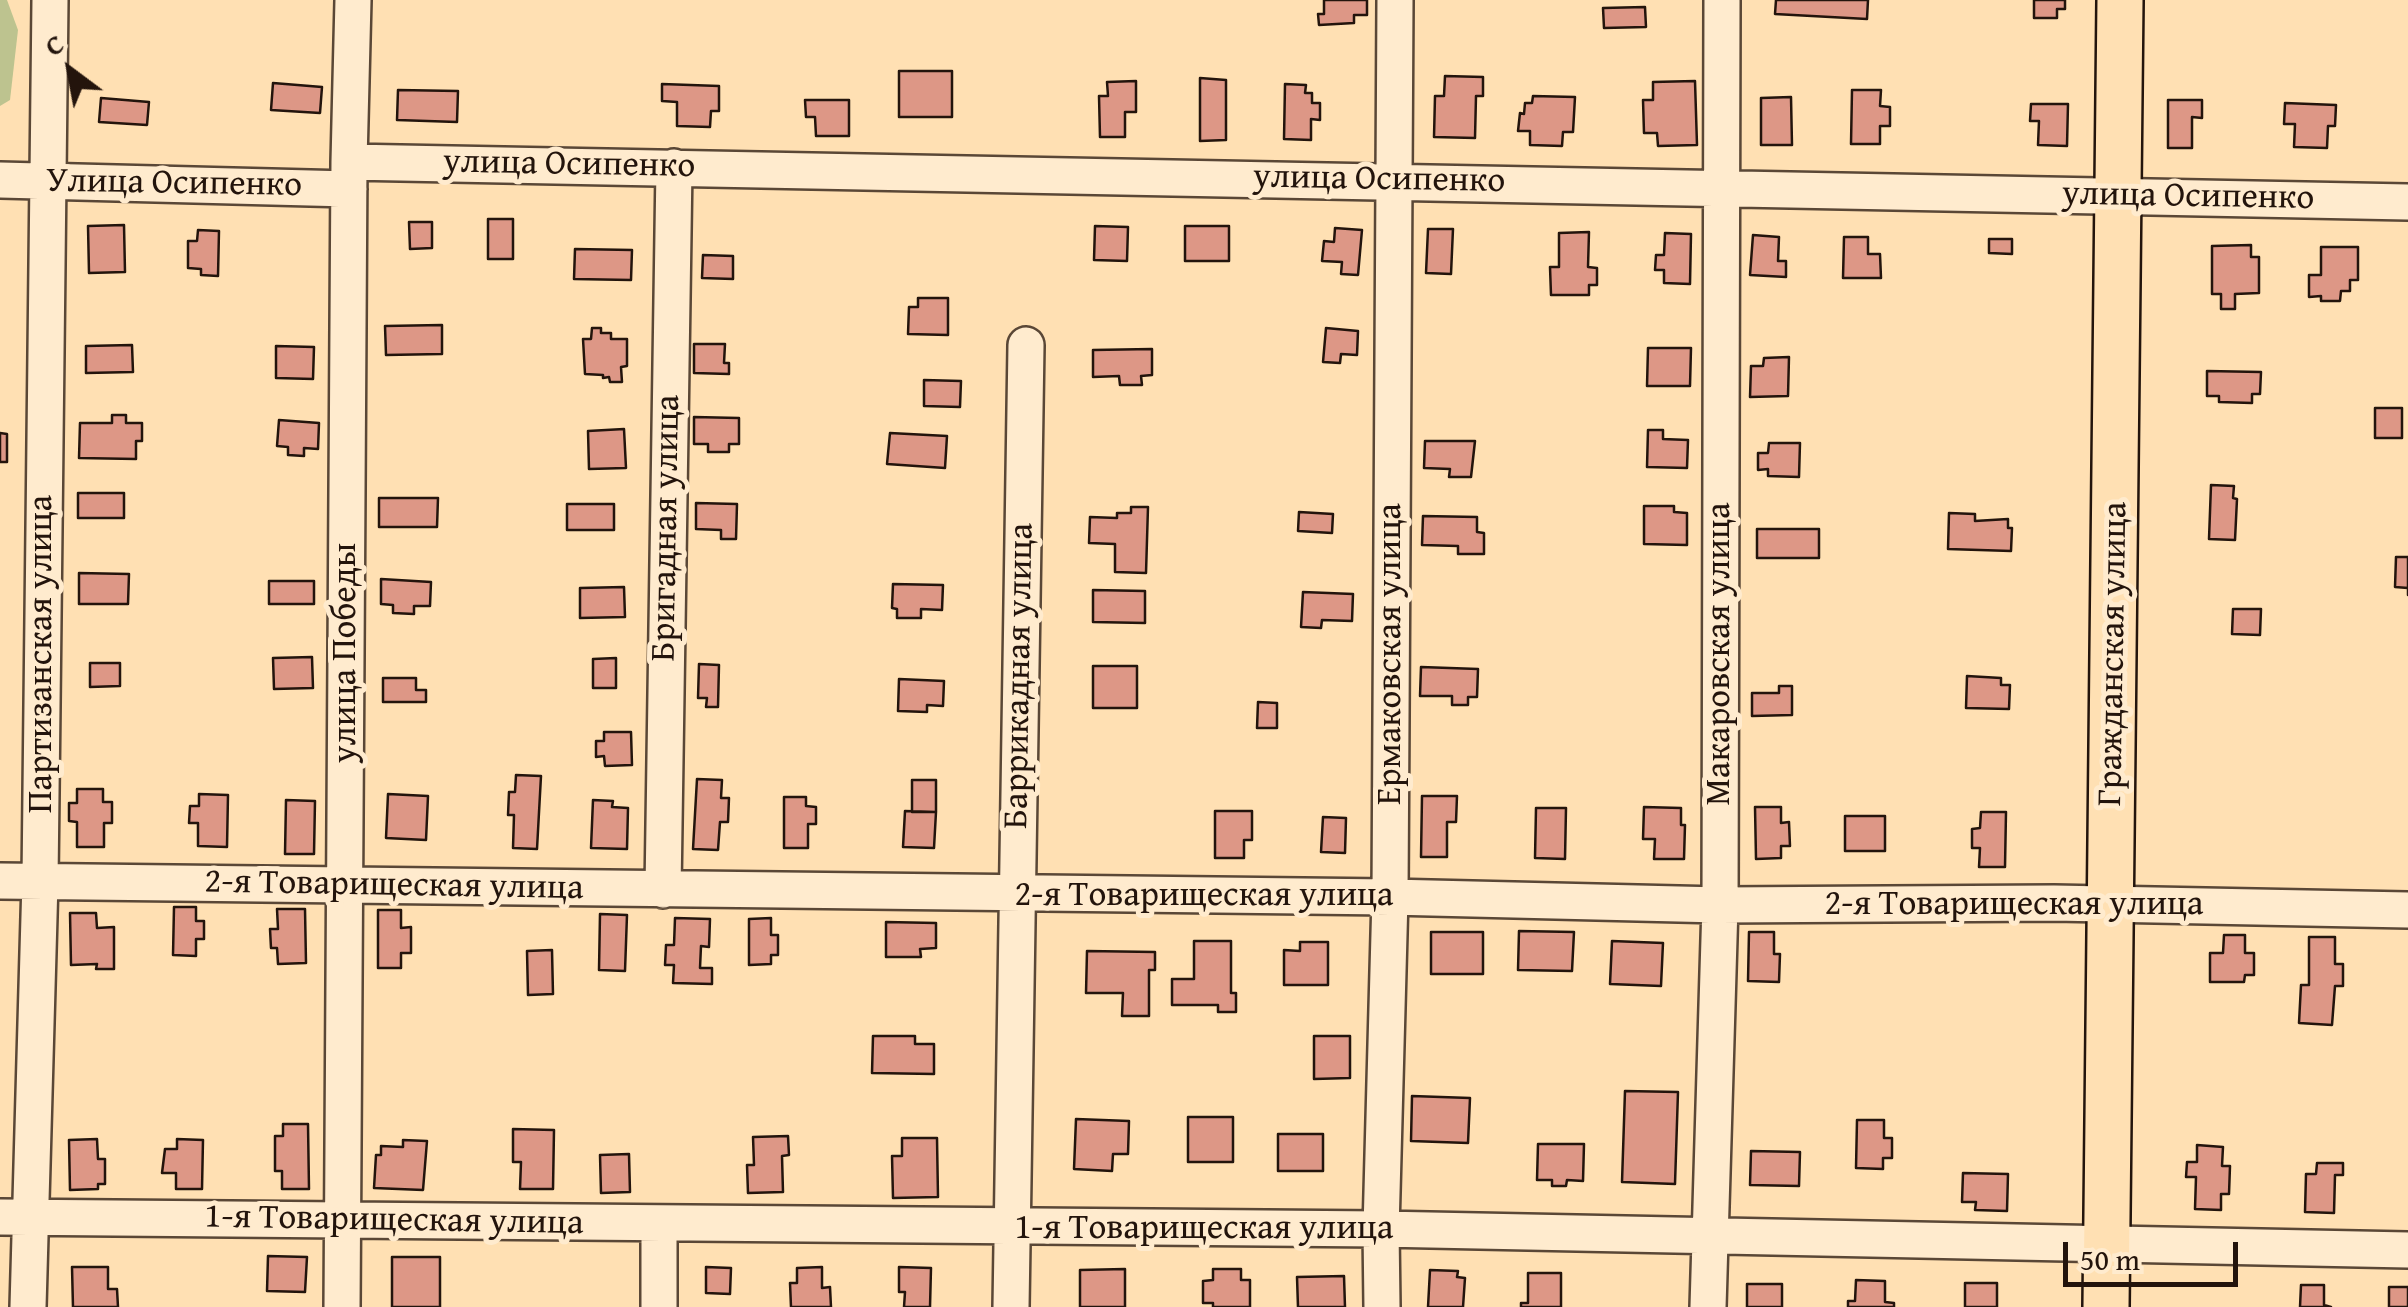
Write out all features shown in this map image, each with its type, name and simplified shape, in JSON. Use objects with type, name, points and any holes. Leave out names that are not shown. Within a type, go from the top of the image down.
[{"type":"main road","name":"Гражданская улица","points":[[2106,1307],[2120,0]]},
{"type":"street","name":"Партизанская улица","points":[[28,1307],[15,1217],[40,881],[50,0]]},
{"type":"street","name":"улица Победы","points":[[342,1307],[353,0]]},
{"type":"street","name":"Ермаковская улица","points":[[1382,1307],[1380,1229],[1390,897],[1395,0]]},
{"type":"street","name":"Макаровская улица","points":[[1708,1307],[1720,905],[1722,0]]},
{"type":"street","name":"улица Осипенко","points":[[349,175],[674,167],[2408,202]]},
{"type":"street","name":"Бригадная улица","points":[[662,890],[674,167]]},
{"type":"street","name":"Улица Осипенко","points":[[0,180],[349,175]]},
{"type":"street","name":"Баррикадная улица","points":[[1011,1307],[1026,345]]},
{"type":"street","name":"2-я Товарищеская улица","points":[[0,880],[1390,897],[1720,905],[2112,904],[2408,910]]},
{"type":"street","name":"1-я Товарищеская улица","points":[[15,1217],[1380,1229],[2408,1250]]},
{"type":"street","points":[[659,1307],[660,1224]]},
{"type":"green space","points":[[0,0],[7,0],[18,30],[10,100],[0,106]]},
{"type":"building","points":[[1324,0],[1367,0],[1367,15],[1354,15],[1354,23],[1319,25],[1318,14],[1324,14]]},
{"type":"building","points":[[1776,0],[1868,0],[1867,19],[1775,14]]},
{"type":"building","points":[[2034,0],[2065,0],[2065,9],[2057,9],[2057,18],[2034,18]]},
{"type":"building","points":[[1645,7],[1646,27],[1604,28],[1603,8]]},
{"type":"building","points":[[899,71],[952,71],[952,117],[899,117]]},
{"type":"building","points":[[1445,76],[1483,77],[1483,96],[1476,96],[1475,138],[1434,137],[1435,96],[1444,96]]},
{"type":"building","points":[[1200,78],[1226,80],[1226,140],[1200,141]]},
{"type":"building","points":[[1136,81],[1136,112],[1125,112],[1125,137],[1100,137],[1099,96],[1108,96],[1107,82]]},
{"type":"building","points":[[1695,81],[1697,145],[1658,146],[1657,133],[1644,133],[1643,100],[1653,100],[1653,82]]},
{"type":"building","points":[[273,83],[322,87],[320,113],[271,110]]},
{"type":"building","points":[[662,84],[719,86],[719,111],[711,111],[710,127],[677,126],[677,102],[662,101]]},
{"type":"building","points":[[1285,84],[1306,85],[1305,93],[1312,93],[1312,103],[1320,103],[1320,120],[1311,119],[1311,140],[1284,139]]},
{"type":"building","points":[[398,90],[458,91],[457,122],[397,120]]},
{"type":"building","points":[[1852,90],[1881,90],[1880,106],[1890,107],[1890,126],[1880,126],[1880,144],[1851,144]]},
{"type":"building","points":[[1533,96],[1575,97],[1573,132],[1563,132],[1562,146],[1530,145],[1530,131],[1518,131],[1520,113],[1524,114],[1525,103],[1532,103]]},
{"type":"building","points":[[1791,97],[1792,145],[1761,145],[1761,98]]},
{"type":"building","points":[[101,98],[149,102],[147,125],[99,122]]},
{"type":"building","points":[[805,100],[849,100],[849,136],[816,136],[815,117],[806,117]]},
{"type":"building","points":[[2168,100],[2202,100],[2202,118],[2192,117],[2192,148],[2168,148]]},
{"type":"building","points":[[2285,103],[2336,105],[2335,126],[2328,126],[2327,148],[2294,147],[2295,124],[2284,124]]},
{"type":"building","points":[[2031,104],[2068,104],[2067,146],[2038,145],[2039,121],[2030,121]]},
{"type":"building","points":[[488,219],[513,219],[513,259],[488,259]]},
{"type":"building","points":[[409,222],[432,222],[432,248],[410,249]]},
{"type":"building","points":[[124,225],[125,272],[89,273],[88,226]]},
{"type":"building","points":[[1095,226],[1128,227],[1127,261],[1094,260]]},
{"type":"building","points":[[1185,226],[1229,226],[1229,261],[1185,261]]},
{"type":"building","points":[[1335,228],[1362,230],[1358,275],[1341,274],[1342,262],[1322,261],[1324,241],[1334,242]]},
{"type":"building","points":[[1428,229],[1453,229],[1451,274],[1426,273]]},
{"type":"building","points":[[198,230],[219,231],[218,276],[201,275],[201,269],[188,268],[188,241],[197,241]]},
{"type":"building","points":[[1589,232],[1588,267],[1597,268],[1597,285],[1589,285],[1589,295],[1551,295],[1550,267],[1559,267],[1559,233]]},
{"type":"building","points":[[1665,233],[1691,234],[1690,284],[1664,283],[1664,270],[1655,270],[1656,255],[1664,255]]},
{"type":"building","points":[[1753,235],[1779,237],[1778,261],[1786,261],[1786,277],[1750,275]]},
{"type":"building","points":[[1844,237],[1868,237],[1868,254],[1880,254],[1881,278],[1843,278]]},
{"type":"building","points":[[1989,239],[2012,239],[2012,254],[1989,253]]},
{"type":"building","points":[[2251,245],[2251,257],[2259,257],[2259,293],[2235,294],[2235,309],[2221,309],[2221,294],[2212,294],[2212,246]]},
{"type":"building","points":[[2321,247],[2358,247],[2358,280],[2350,280],[2350,291],[2341,291],[2340,301],[2309,297],[2309,275],[2321,275]]},
{"type":"building","points":[[575,249],[632,250],[631,280],[574,279]]},
{"type":"building","points":[[703,255],[733,256],[733,279],[702,278]]},
{"type":"building","points":[[918,298],[948,298],[948,335],[908,334],[909,307],[918,307]]},
{"type":"building","points":[[442,325],[442,354],[386,355],[385,326]]},
{"type":"building","points":[[592,328],[611,333],[611,339],[627,339],[627,366],[621,367],[622,382],[585,374],[583,339],[591,339]]},
{"type":"building","points":[[1326,328],[1358,331],[1357,355],[1341,354],[1340,363],[1323,362]]},
{"type":"building","points":[[694,344],[725,344],[724,363],[729,363],[729,374],[694,373]]},
{"type":"building","points":[[132,345],[133,372],[86,373],[86,346]]},
{"type":"building","points":[[276,346],[314,347],[313,379],[276,378]]},
{"type":"building","points":[[1648,348],[1691,348],[1690,386],[1647,386]]},
{"type":"building","points":[[1152,349],[1152,375],[1141,376],[1142,385],[1120,385],[1119,376],[1093,377],[1093,350]]},
{"type":"building","points":[[1789,357],[1788,396],[1750,397],[1751,366],[1763,366],[1764,358]]},
{"type":"building","points":[[2207,371],[2261,372],[2260,394],[2252,394],[2252,403],[2219,402],[2219,396],[2207,396]]},
{"type":"building","points":[[924,380],[961,381],[960,407],[924,406]]},
{"type":"building","points":[[2375,408],[2402,408],[2402,438],[2375,438]]},
{"type":"building","points":[[112,415],[126,415],[126,423],[142,423],[136,459],[79,458],[80,423],[112,423]]},
{"type":"building","points":[[694,417],[739,418],[739,444],[729,444],[729,452],[708,452],[708,444],[694,444]]},
{"type":"building","points":[[279,420],[319,423],[318,449],[304,448],[304,456],[288,455],[288,447],[277,446]]},
{"type":"building","points":[[624,429],[626,468],[589,469],[588,431]]},
{"type":"building","points":[[1648,430],[1663,430],[1663,439],[1688,440],[1687,468],[1647,467]]},
{"type":"building","points":[[0,433],[7,434],[7,462],[0,462]]},
{"type":"building","points":[[890,433],[947,436],[945,468],[887,464]]},
{"type":"building","points":[[1425,441],[1475,441],[1471,477],[1449,477],[1450,469],[1424,468]]},
{"type":"building","points":[[1769,443],[1800,443],[1799,477],[1768,476],[1768,469],[1758,470],[1758,453],[1768,453]]},
{"type":"building","points":[[2211,485],[2234,486],[2235,540],[2209,539]]},
{"type":"building","points":[[78,493],[124,493],[124,518],[78,518]]},
{"type":"building","points":[[379,498],[438,498],[437,527],[379,527]]},
{"type":"building","points":[[696,503],[737,504],[736,539],[721,539],[721,530],[696,529]]},
{"type":"building","points":[[567,504],[614,504],[614,530],[567,530]]},
{"type":"building","points":[[1644,506],[1674,506],[1674,512],[1687,513],[1687,545],[1644,544]]},
{"type":"building","points":[[1131,507],[1148,507],[1146,573],[1115,572],[1115,544],[1089,543],[1090,517],[1117,518],[1117,513],[1131,513]]},
{"type":"building","points":[[1299,512],[1333,514],[1332,533],[1298,531]]},
{"type":"building","points":[[1949,513],[1975,514],[1975,521],[2008,519],[2008,528],[2012,528],[2011,551],[1948,549]]},
{"type":"building","points":[[1423,516],[1477,517],[1477,532],[1484,533],[1484,554],[1458,554],[1458,546],[1422,545]]},
{"type":"building","points":[[1757,529],[1819,529],[1819,558],[1757,558]]},
{"type":"building","points":[[2396,557],[2408,557],[2408,588],[2395,587]]},
{"type":"building","points":[[79,573],[129,574],[128,604],[79,604]]},
{"type":"building","points":[[381,579],[431,582],[430,606],[414,606],[414,614],[393,613],[393,605],[381,604]]},
{"type":"building","points":[[269,581],[314,581],[314,604],[269,604]]},
{"type":"building","points":[[893,584],[943,585],[942,610],[921,609],[921,618],[897,618],[897,609],[892,608]]},
{"type":"building","points":[[624,587],[625,617],[580,618],[580,588]]},
{"type":"building","points":[[1093,590],[1145,591],[1145,623],[1093,622]]},
{"type":"building","points":[[1303,592],[1353,594],[1352,621],[1322,620],[1321,628],[1301,627]]},
{"type":"building","points":[[2233,609],[2261,609],[2260,635],[2232,634]]},
{"type":"building","points":[[312,657],[313,688],[274,689],[273,658]]},
{"type":"building","points":[[616,658],[616,688],[593,688],[593,659]]},
{"type":"building","points":[[90,663],[120,663],[120,686],[90,687]]},
{"type":"building","points":[[699,664],[719,665],[718,707],[706,707],[707,698],[698,698]]},
{"type":"building","points":[[1093,666],[1137,666],[1137,708],[1093,708]]},
{"type":"building","points":[[1421,667],[1478,669],[1477,697],[1468,697],[1468,705],[1452,705],[1452,696],[1420,696]]},
{"type":"building","points":[[1967,676],[2001,678],[2001,685],[2010,685],[2009,709],[1966,708]]},
{"type":"building","points":[[383,678],[416,678],[416,690],[426,690],[426,702],[383,702]]},
{"type":"building","points":[[899,679],[944,681],[943,706],[927,705],[927,712],[898,711]]},
{"type":"building","points":[[1779,686],[1792,686],[1792,715],[1752,716],[1752,693],[1779,693]]},
{"type":"building","points":[[1258,702],[1277,703],[1277,728],[1257,728]]},
{"type":"building","points":[[604,732],[631,732],[632,765],[605,766],[604,756],[596,757],[596,741],[604,741]]},
{"type":"building","points":[[516,775],[541,776],[537,849],[513,848],[514,815],[508,815],[509,792],[515,792]]},
{"type":"building","points":[[697,779],[722,780],[721,798],[729,798],[728,822],[720,822],[718,850],[693,849]]},
{"type":"building","points":[[912,780],[936,780],[936,812],[912,812]]},
{"type":"building","points":[[77,789],[103,789],[103,802],[112,802],[112,823],[104,823],[104,847],[77,847],[77,822],[69,821],[69,803],[77,803]]},
{"type":"building","points":[[199,794],[228,795],[227,847],[198,846],[198,823],[189,823],[190,806],[199,806]]},
{"type":"building","points":[[388,794],[428,796],[426,840],[386,838]]},
{"type":"building","points":[[1422,796],[1457,796],[1456,822],[1447,822],[1447,857],[1421,857]]},
{"type":"building","points":[[784,797],[806,797],[806,806],[816,807],[816,824],[808,824],[808,848],[784,848]]},
{"type":"building","points":[[286,800],[315,801],[314,854],[285,854]]},
{"type":"building","points":[[593,800],[613,801],[612,807],[628,808],[627,849],[591,848]]},
{"type":"building","points":[[1644,807],[1681,808],[1684,859],[1654,859],[1655,839],[1643,839]]},
{"type":"building","points":[[1755,807],[1781,807],[1781,823],[1789,822],[1790,846],[1781,846],[1781,858],[1756,859]]},
{"type":"building","points":[[1536,808],[1566,808],[1565,859],[1535,858]]},
{"type":"building","points":[[905,811],[936,812],[934,848],[903,847]]},
{"type":"building","points":[[1215,811],[1252,811],[1252,840],[1244,840],[1244,858],[1215,858]]},
{"type":"building","points":[[1981,812],[2006,812],[2005,867],[1979,867],[1980,848],[1972,848],[1972,829],[1980,828]]},
{"type":"building","points":[[1845,816],[1885,816],[1885,851],[1845,851]]},
{"type":"building","points":[[1323,817],[1346,818],[1345,853],[1321,852]]},
{"type":"building","points":[[174,907],[196,907],[196,921],[204,921],[204,939],[196,939],[196,956],[173,955]]},
{"type":"building","points":[[277,909],[305,909],[306,963],[278,964],[277,948],[271,948],[270,929],[278,929]]},
{"type":"building","points":[[378,910],[401,910],[401,928],[411,927],[411,953],[401,953],[401,968],[378,968]]},
{"type":"building","points":[[70,913],[96,913],[97,928],[114,927],[114,969],[96,969],[97,964],[71,965]]},
{"type":"building","points":[[600,914],[627,915],[625,971],[599,970]]},
{"type":"building","points":[[675,918],[710,919],[709,947],[701,946],[700,968],[712,968],[712,984],[673,983],[674,965],[665,965],[666,945],[674,945]]},
{"type":"building","points":[[771,918],[771,935],[778,935],[778,955],[771,955],[771,964],[749,965],[749,919]]},
{"type":"building","points":[[886,922],[936,923],[936,948],[920,949],[921,957],[886,957]]},
{"type":"building","points":[[1519,931],[1574,932],[1572,971],[1518,970]]},
{"type":"building","points":[[1431,932],[1483,932],[1483,974],[1431,974]]},
{"type":"building","points":[[1749,932],[1774,932],[1774,954],[1780,954],[1779,982],[1748,981]]},
{"type":"building","points":[[2224,935],[2245,935],[2245,953],[2254,953],[2254,975],[2245,975],[2244,982],[2210,982],[2210,953],[2223,953]]},
{"type":"building","points":[[2309,937],[2335,937],[2335,964],[2343,964],[2343,986],[2335,986],[2332,1025],[2299,1023],[2301,985],[2309,985]]},
{"type":"building","points":[[1194,941],[1231,941],[1231,993],[1236,993],[1236,1012],[1218,1012],[1218,1005],[1172,1005],[1172,979],[1194,979]]},
{"type":"building","points":[[1612,941],[1663,943],[1661,986],[1610,984]]},
{"type":"building","points":[[1300,942],[1328,942],[1328,985],[1284,985],[1284,950],[1300,951]]},
{"type":"building","points":[[552,950],[553,994],[528,995],[527,951]]},
{"type":"building","points":[[1087,951],[1155,952],[1155,970],[1149,970],[1149,1016],[1122,1016],[1123,993],[1086,993]]},
{"type":"building","points":[[873,1036],[915,1036],[915,1044],[934,1044],[934,1074],[872,1073]]},
{"type":"building","points":[[1314,1036],[1350,1036],[1350,1078],[1314,1079]]},
{"type":"building","points":[[1625,1091],[1678,1092],[1675,1184],[1622,1182]]},
{"type":"building","points":[[1412,1096],[1470,1098],[1468,1143],[1411,1141]]},
{"type":"building","points":[[1188,1117],[1233,1117],[1233,1162],[1188,1162]]},
{"type":"building","points":[[1076,1119],[1129,1121],[1128,1154],[1113,1154],[1112,1171],[1074,1169]]},
{"type":"building","points":[[1857,1120],[1884,1120],[1884,1138],[1892,1138],[1892,1158],[1883,1158],[1883,1169],[1856,1168]]},
{"type":"building","points":[[283,1124],[308,1124],[309,1189],[282,1189],[282,1171],[275,1171],[275,1136],[283,1136]]},
{"type":"building","points":[[513,1129],[554,1130],[553,1189],[520,1189],[521,1162],[513,1162]]},
{"type":"building","points":[[1278,1134],[1323,1134],[1323,1171],[1278,1171]]},
{"type":"building","points":[[788,1136],[789,1155],[782,1156],[783,1192],[748,1193],[747,1165],[754,1165],[753,1137]]},
{"type":"building","points":[[902,1138],[937,1138],[938,1197],[893,1198],[892,1156],[902,1156]]},
{"type":"building","points":[[97,1139],[98,1159],[105,1159],[105,1184],[98,1184],[98,1189],[70,1190],[69,1140]]},
{"type":"building","points":[[177,1139],[203,1140],[202,1189],[176,1189],[176,1173],[162,1173],[165,1149],[177,1149]]},
{"type":"building","points":[[403,1140],[427,1141],[423,1190],[374,1188],[376,1155],[381,1155],[381,1146],[403,1147]]},
{"type":"building","points":[[1538,1144],[1584,1144],[1583,1181],[1567,1180],[1566,1186],[1552,1186],[1552,1180],[1537,1180]]},
{"type":"building","points":[[2197,1145],[2223,1147],[2222,1166],[2230,1166],[2229,1194],[2221,1194],[2221,1210],[2195,1209],[2196,1177],[2186,1177],[2187,1162],[2197,1162]]},
{"type":"building","points":[[1751,1151],[1800,1152],[1799,1186],[1750,1185]]},
{"type":"building","points":[[629,1154],[630,1192],[601,1193],[600,1155]]},
{"type":"building","points":[[2317,1163],[2343,1163],[2343,1175],[2335,1175],[2334,1213],[2305,1212],[2306,1174],[2316,1174]]},
{"type":"building","points":[[1963,1173],[2008,1174],[2007,1211],[1975,1210],[1976,1202],[1962,1202]]},
{"type":"building","points":[[268,1256],[307,1257],[305,1292],[267,1291]]},
{"type":"building","points":[[392,1257],[440,1257],[440,1307],[392,1307]]},
{"type":"building","points":[[72,1267],[108,1267],[108,1289],[117,1289],[118,1307],[73,1307]]},
{"type":"building","points":[[706,1267],[731,1268],[730,1294],[706,1293]]},
{"type":"building","points":[[822,1267],[822,1288],[830,1287],[831,1307],[791,1307],[790,1283],[797,1283],[797,1268]]},
{"type":"building","points":[[899,1267],[931,1268],[930,1307],[904,1307],[905,1292],[899,1292]]},
{"type":"building","points":[[1125,1269],[1125,1307],[1080,1307],[1080,1270]]},
{"type":"building","points":[[1213,1269],[1241,1269],[1241,1280],[1250,1280],[1250,1307],[1213,1307],[1213,1303],[1203,1303],[1203,1281],[1213,1280]]},
{"type":"building","points":[[1430,1270],[1458,1271],[1457,1277],[1465,1278],[1463,1307],[1428,1307]]},
{"type":"building","points":[[1528,1273],[1561,1273],[1561,1307],[1521,1307],[1521,1303],[1528,1303]]},
{"type":"building","points":[[1344,1276],[1345,1307],[1298,1307],[1297,1277]]},
{"type":"building","points":[[1856,1280],[1885,1281],[1885,1302],[1894,1303],[1894,1307],[1848,1307],[1848,1301],[1855,1301]]},
{"type":"building","points":[[1965,1283],[1997,1283],[1997,1307],[1965,1307]]},
{"type":"building","points":[[1747,1284],[1782,1284],[1782,1307],[1747,1307]]},
{"type":"building","points":[[2301,1285],[2324,1285],[2324,1305],[2331,1307],[2300,1307]]},
{"type":"building","points":[[2389,1287],[2408,1287],[2408,1307],[2389,1307]]}]
